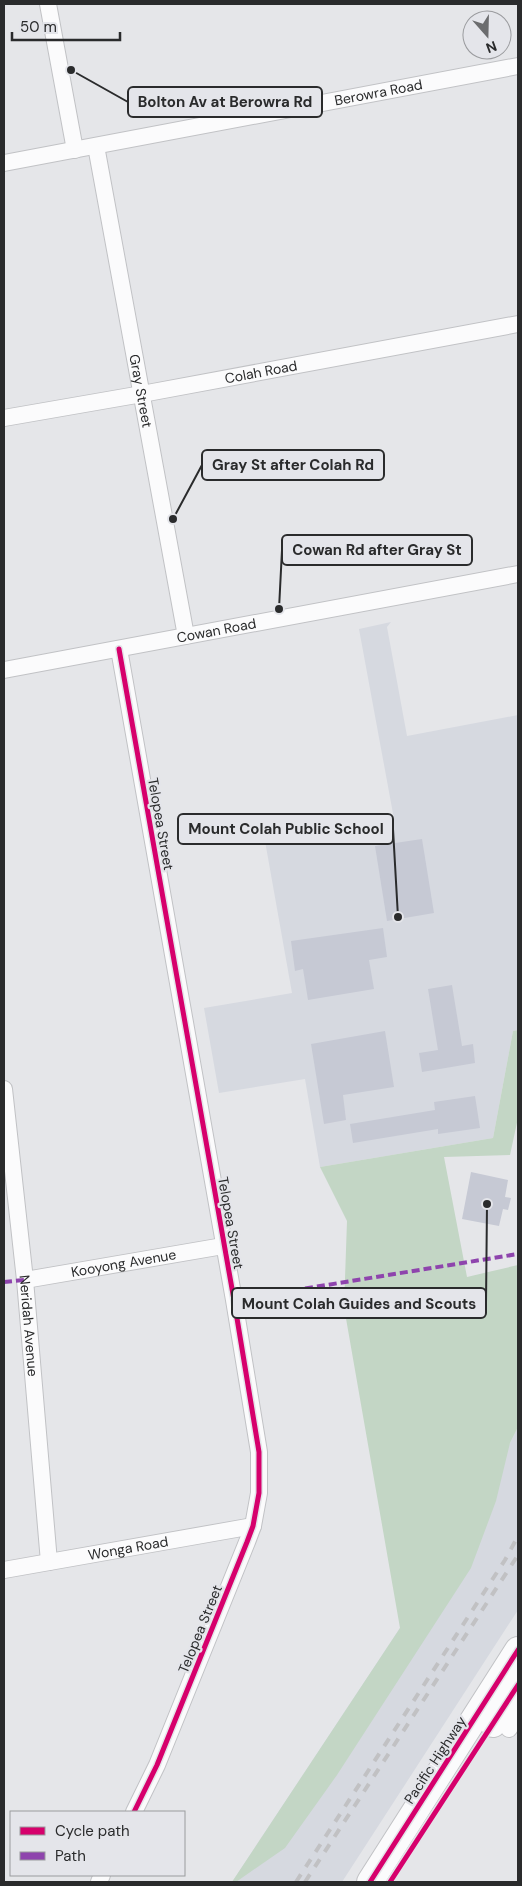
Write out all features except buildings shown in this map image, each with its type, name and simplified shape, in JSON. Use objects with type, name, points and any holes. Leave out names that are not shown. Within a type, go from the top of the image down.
[{"type":"main road","name":"Pacific Highway","points":[[370,1882],[518,1650]]},
{"type":"main road","points":[[390,1882],[518,1685]]},
{"type":"street","points":[[48,4],[75,150]]},
{"type":"street","name":"Berowra Road","points":[[4,163],[518,66]]},
{"type":"street","name":"Gray Street","points":[[96,146],[186,636]]},
{"type":"street","name":"Colah Road","points":[[4,418],[518,324]]},
{"type":"street","name":"Cowan Road","points":[[4,670],[518,574]]},
{"type":"street","name":"Telopea Street","points":[[119,648],[259,1452],[259,1493],[252,1526],[157,1765],[134,1811]]},
{"type":"street","name":"Neridah Avenue","points":[[4,1089],[25,1280],[49,1562]]},
{"type":"street","name":"Kooyong Avenue","points":[[25,1280],[224,1246]]},
{"type":"street","name":"Wonga Road","points":[[4,1570],[252,1526]]},
{"type":"street","points":[[509,1730],[518,1715]]},
{"type":"shaded area","points":[[391,622],[387,627],[407,736],[518,715],[518,1030],[513,1031],[493,1138],[320,1167],[305,1079],[219,1093],[204,1008],[292,993],[265,841],[394,819],[359,629]]},
{"type":"shaded area","points":[[518,1427],[518,1610],[342,1882],[232,1882],[400,1628]]},
{"type":"green space","points":[[518,1030],[518,1118],[510,1155],[444,1157],[467,1277],[518,1265],[518,1427],[510,1443],[496,1501],[471,1568],[337,1775],[285,1848],[236,1882],[232,1882],[400,1628],[344,1307],[347,1221],[320,1167],[493,1138],[513,1031]]},
{"type":"railway","points":[[296,1882],[505,1560],[518,1536]]},
{"type":"railway","points":[[305,1882],[518,1555]]},
{"type":"marked path","points":[[234,1300],[518,1254]]},
{"type":"marked path","points":[[4,1282],[25,1280]]},
{"type":"cycle path","points":[[119,649],[259,1452],[259,1493],[253,1526],[157,1765],[134,1811]]},
{"type":"cycle path","points":[[370,1882],[518,1650]]},
{"type":"cycle path","points":[[390,1882],[518,1685]]},
{"type":"place","name":"Bolton Av at Berowra Rd","points":[[71,70]]},
{"type":"place","name":"Gray St after Colah Rd","points":[[173,519]]},
{"type":"place","name":"Cowan Rd after Gray St","points":[[279,609]]},
{"type":"place","name":"Mount Colah Public School","points":[[398,917]]},
{"type":"place","name":"Mount Colah Guides and Scouts","points":[[487,1204]]}]
